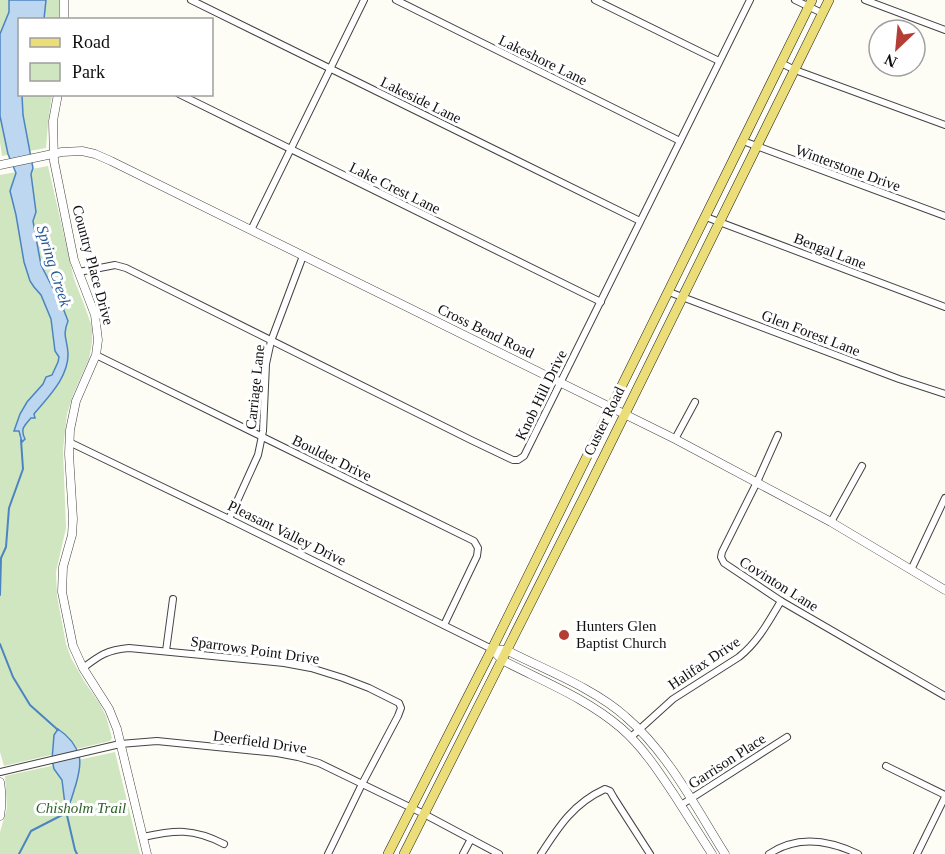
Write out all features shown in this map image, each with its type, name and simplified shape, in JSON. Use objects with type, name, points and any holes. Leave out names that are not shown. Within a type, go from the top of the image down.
[{"type":"main road","name":"Custer Road","points":[[404,854],[829,0]]},
{"type":"main road","name":"Custer Road","points":[[388,854],[612,409],[810,4]]},
{"type":"street","points":[[64,0],[64,18]]},
{"type":"street","name":"Lakeside Lane","points":[[191,0],[640,221]]},
{"type":"street","points":[[251,230],[364,0]]},
{"type":"street","name":"Lakeshore Lane","points":[[396,0],[680,141]]},
{"type":"street","points":[[595,0],[719,61]]},
{"type":"street","name":"Knob Hill Drive","points":[[79,272],[115,265],[126,268],[518,460],[524,456],[561,383],[750,0]]},
{"type":"street","points":[[795,0],[810,4],[822,14]]},
{"type":"street","points":[[865,0],[945,30]]},
{"type":"street","points":[[782,63],[795,70],[945,125]]},
{"type":"street","name":"Country Place Drive","points":[[57,96],[53,121],[53,154],[74,260],[95,315],[98,340],[96,355],[76,401],[73,414],[69,442],[73,519],[72,535],[63,567],[62,592],[73,646],[83,668],[109,709],[117,729],[147,854]]},
{"type":"street","name":"Lake Crest Lane","points":[[183,96],[601,302]]},
{"type":"street","name":"Winterstone Drive","points":[[743,141],[945,216]]},
{"type":"street","name":"Cross Bend Road","points":[[3,165],[53,154],[82,151],[95,154],[675,439],[831,522],[945,590]]},
{"type":"street","name":"Bengal Lane","points":[[706,217],[945,307]]},
{"type":"street","name":"Carriage Lane","points":[[229,519],[258,455],[262,437],[266,364],[271,340],[303,256]]},
{"type":"street","name":"Glen Forest Lane","points":[[669,291],[898,379],[945,394]]},
{"type":"street","name":"Boulder Drive","points":[[96,355],[474,542],[478,548],[477,556],[444,625]]},
{"type":"street","points":[[675,439],[695,402]]},
{"type":"street","name":"Covinton Lane","points":[[778,435],[725,545],[721,556],[724,563],[781,601],[945,696]]},
{"type":"street","name":"Pleasant Valley Drive","points":[[69,442],[492,649],[506,650],[606,702],[639,729],[666,762],[725,854]]},
{"type":"street","points":[[831,522],[862,466]]},
{"type":"street","points":[[910,570],[945,498]]},
{"type":"street","points":[[166,651],[173,599]]},
{"type":"street","name":"Halifax Drive","points":[[631,737],[673,699],[748,650],[759,637],[781,601]]},
{"type":"street","name":"Sparrows Point Drive","points":[[83,668],[103,654],[115,649],[141,648],[284,663],[311,668],[343,678],[399,703],[398,716],[328,854]]},
{"type":"street","name":"Pleasant Valley Drive","points":[[492,649],[501,660],[581,700],[606,716],[631,737],[658,770],[712,854]]},
{"type":"street","points":[[581,700],[586,690]]},
{"type":"street","name":"Garrison Place","points":[[681,806],[787,737]]},
{"type":"street","name":"Deerfield Drive","points":[[0,772],[142,741],[277,753],[319,764],[424,814],[499,854]]},
{"type":"street","points":[[886,766],[945,796],[917,854]]},
{"type":"street","points":[[0,782],[2,791],[0,816]]},
{"type":"street","points":[[541,854],[571,812],[605,789],[610,791],[650,854]]},
{"type":"street","points":[[143,837],[168,831],[181,831],[199,833],[224,844]]},
{"type":"street","points":[[463,854],[471,839]]},
{"type":"street","points":[[769,854],[791,844],[819,841],[832,843],[858,854]]},
{"type":"green space","points":[[0,0],[59,0],[59,18],[18,18],[18,96],[52,96],[46,148],[2,156],[0,142]]},
{"type":"green space","points":[[48,166],[74,279],[92,327],[89,359],[67,414],[63,450],[66,528],[56,572],[57,596],[71,658],[100,704],[112,738],[110,741],[4,766],[0,752],[0,175]]},
{"type":"green space","name":"Chisholm Trail","points":[[115,752],[140,854],[0,854],[0,832],[7,808],[5,776]]},
{"type":"water","points":[[9,0],[46,0],[44,18],[18,18],[18,96],[22,96],[23,115],[33,168],[31,174],[36,212],[33,221],[41,265],[68,321],[65,334],[68,353],[65,370],[57,386],[34,414],[35,418],[31,418],[25,426],[23,433],[25,439],[22,442],[19,431],[14,431],[20,414],[46,377],[52,375],[59,357],[55,351],[51,319],[41,295],[30,281],[24,262],[10,191],[16,173],[8,154],[0,116],[0,34],[9,12]]},
{"type":"water","points":[[58,729],[73,744],[80,761],[76,784],[66,813],[62,780],[54,769],[52,760],[54,735]]},
{"type":"waterway","name":"Spring Creek","points":[[0,595],[1,558],[6,547],[9,508],[23,469],[21,440]]},
{"type":"waterway","name":"Spring Creek","points":[[0,644],[13,677],[30,705],[58,730]]},
{"type":"waterway","name":"Spring Creek","points":[[66,811],[77,854]]},
{"type":"waterway","name":"Spring Creek","points":[[19,854],[31,831],[66,813]]},
{"type":"place","name":"Hunters Glen Baptist Church","points":[[564,635]]}]
